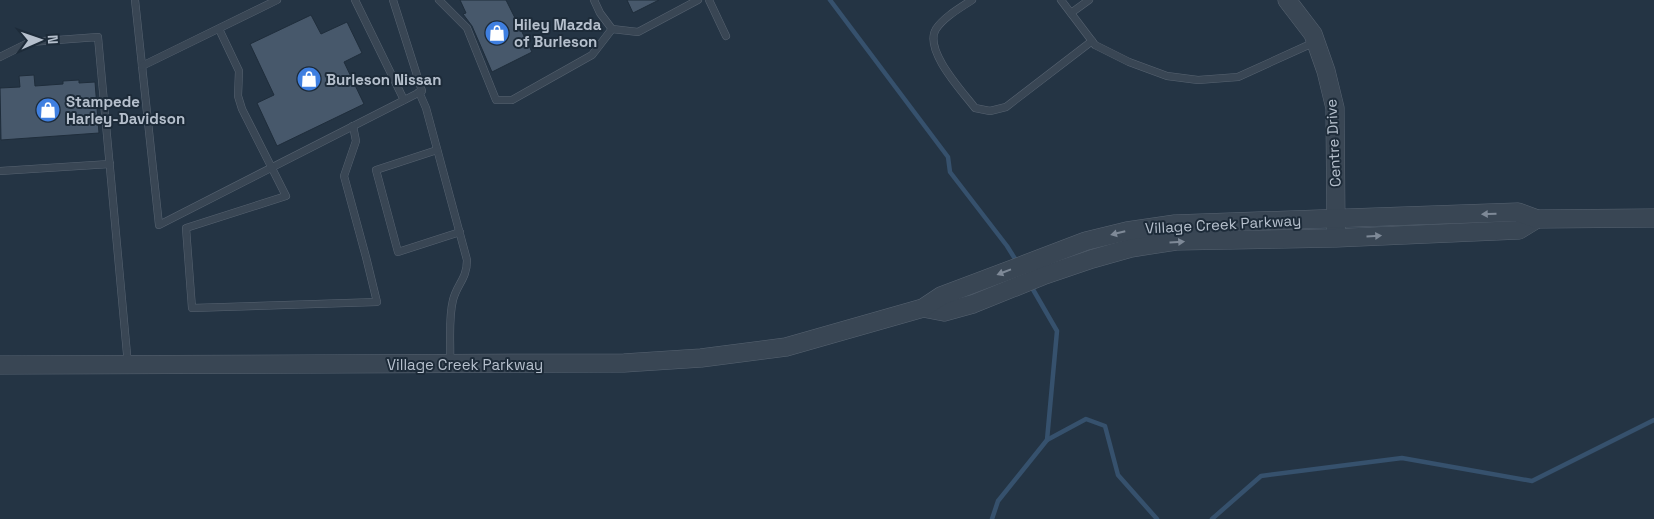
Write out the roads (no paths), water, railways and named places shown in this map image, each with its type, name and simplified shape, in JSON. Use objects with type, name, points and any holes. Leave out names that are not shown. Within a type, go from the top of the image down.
[{"type":"street","name":"Centre Drive","points":[[1287,0],[1313,34],[1326,71],[1335,108],[1336,238]]},
{"type":"street","name":"Village Creek Parkway","points":[[924,308],[944,312],[973,304],[1094,239],[1127,231],[1174,224],[1518,212],[1537,218],[1654,218]]},
{"type":"street","name":"Village Creek Parkway","points":[[0,365],[624,363],[701,358],[786,347],[924,308],[941,296],[967,286],[1043,266],[1092,259],[1131,248],[1176,241],[1336,238],[1519,230],[1537,218]]},
{"type":"lane","points":[[135,0],[159,225],[422,91],[393,0]]},
{"type":"lane","points":[[142,66],[278,0]]},
{"type":"lane","points":[[355,0],[404,100]]},
{"type":"lane","points":[[439,0],[467,28],[496,100],[512,100],[592,55],[612,29]]},
{"type":"lane","points":[[594,0],[600,13],[612,29],[638,32],[698,0]]},
{"type":"lane","points":[[709,0],[726,36]]},
{"type":"lane","points":[[972,0],[948,17],[935,30],[934,44],[943,68],[975,108],[990,111],[1006,107],[1092,41]]},
{"type":"lane","points":[[1061,0],[1095,45],[1129,62],[1167,76],[1198,80],[1238,77],[1315,42]]},
{"type":"lane","points":[[1071,13],[1089,0]]},
{"type":"lane","points":[[219,29],[239,71],[238,96],[242,109],[286,196],[186,228],[192,308],[377,302],[344,176],[356,141],[352,126]]},
{"type":"lane","points":[[0,57],[30,42],[98,37],[128,365]]},
{"type":"lane","points":[[419,92],[426,108],[468,260],[464,279],[453,298],[451,308],[450,364]]},
{"type":"lane","points":[[437,150],[376,170],[398,252],[460,232]]},
{"type":"lane","points":[[0,171],[110,164]]},
{"type":"waterway","points":[[830,0],[948,157],[950,172],[1007,246],[1017,262]]},
{"type":"waterway","points":[[992,519],[998,501],[1047,440],[1057,331],[1031,286]]},
{"type":"waterway","points":[[1047,440],[1086,419],[1105,426],[1118,475],[1157,519]]},
{"type":"waterway","points":[[1212,519],[1261,476],[1402,458],[1532,481],[1654,420]]},
{"type":"place","name":"Hiley Mazda of Burleson","points":[[497,33]]},
{"type":"place","name":"Burleson Nissan","points":[[309,79]]},
{"type":"place","name":"Stampede Harley-Davidson","points":[[48,110]]}]
